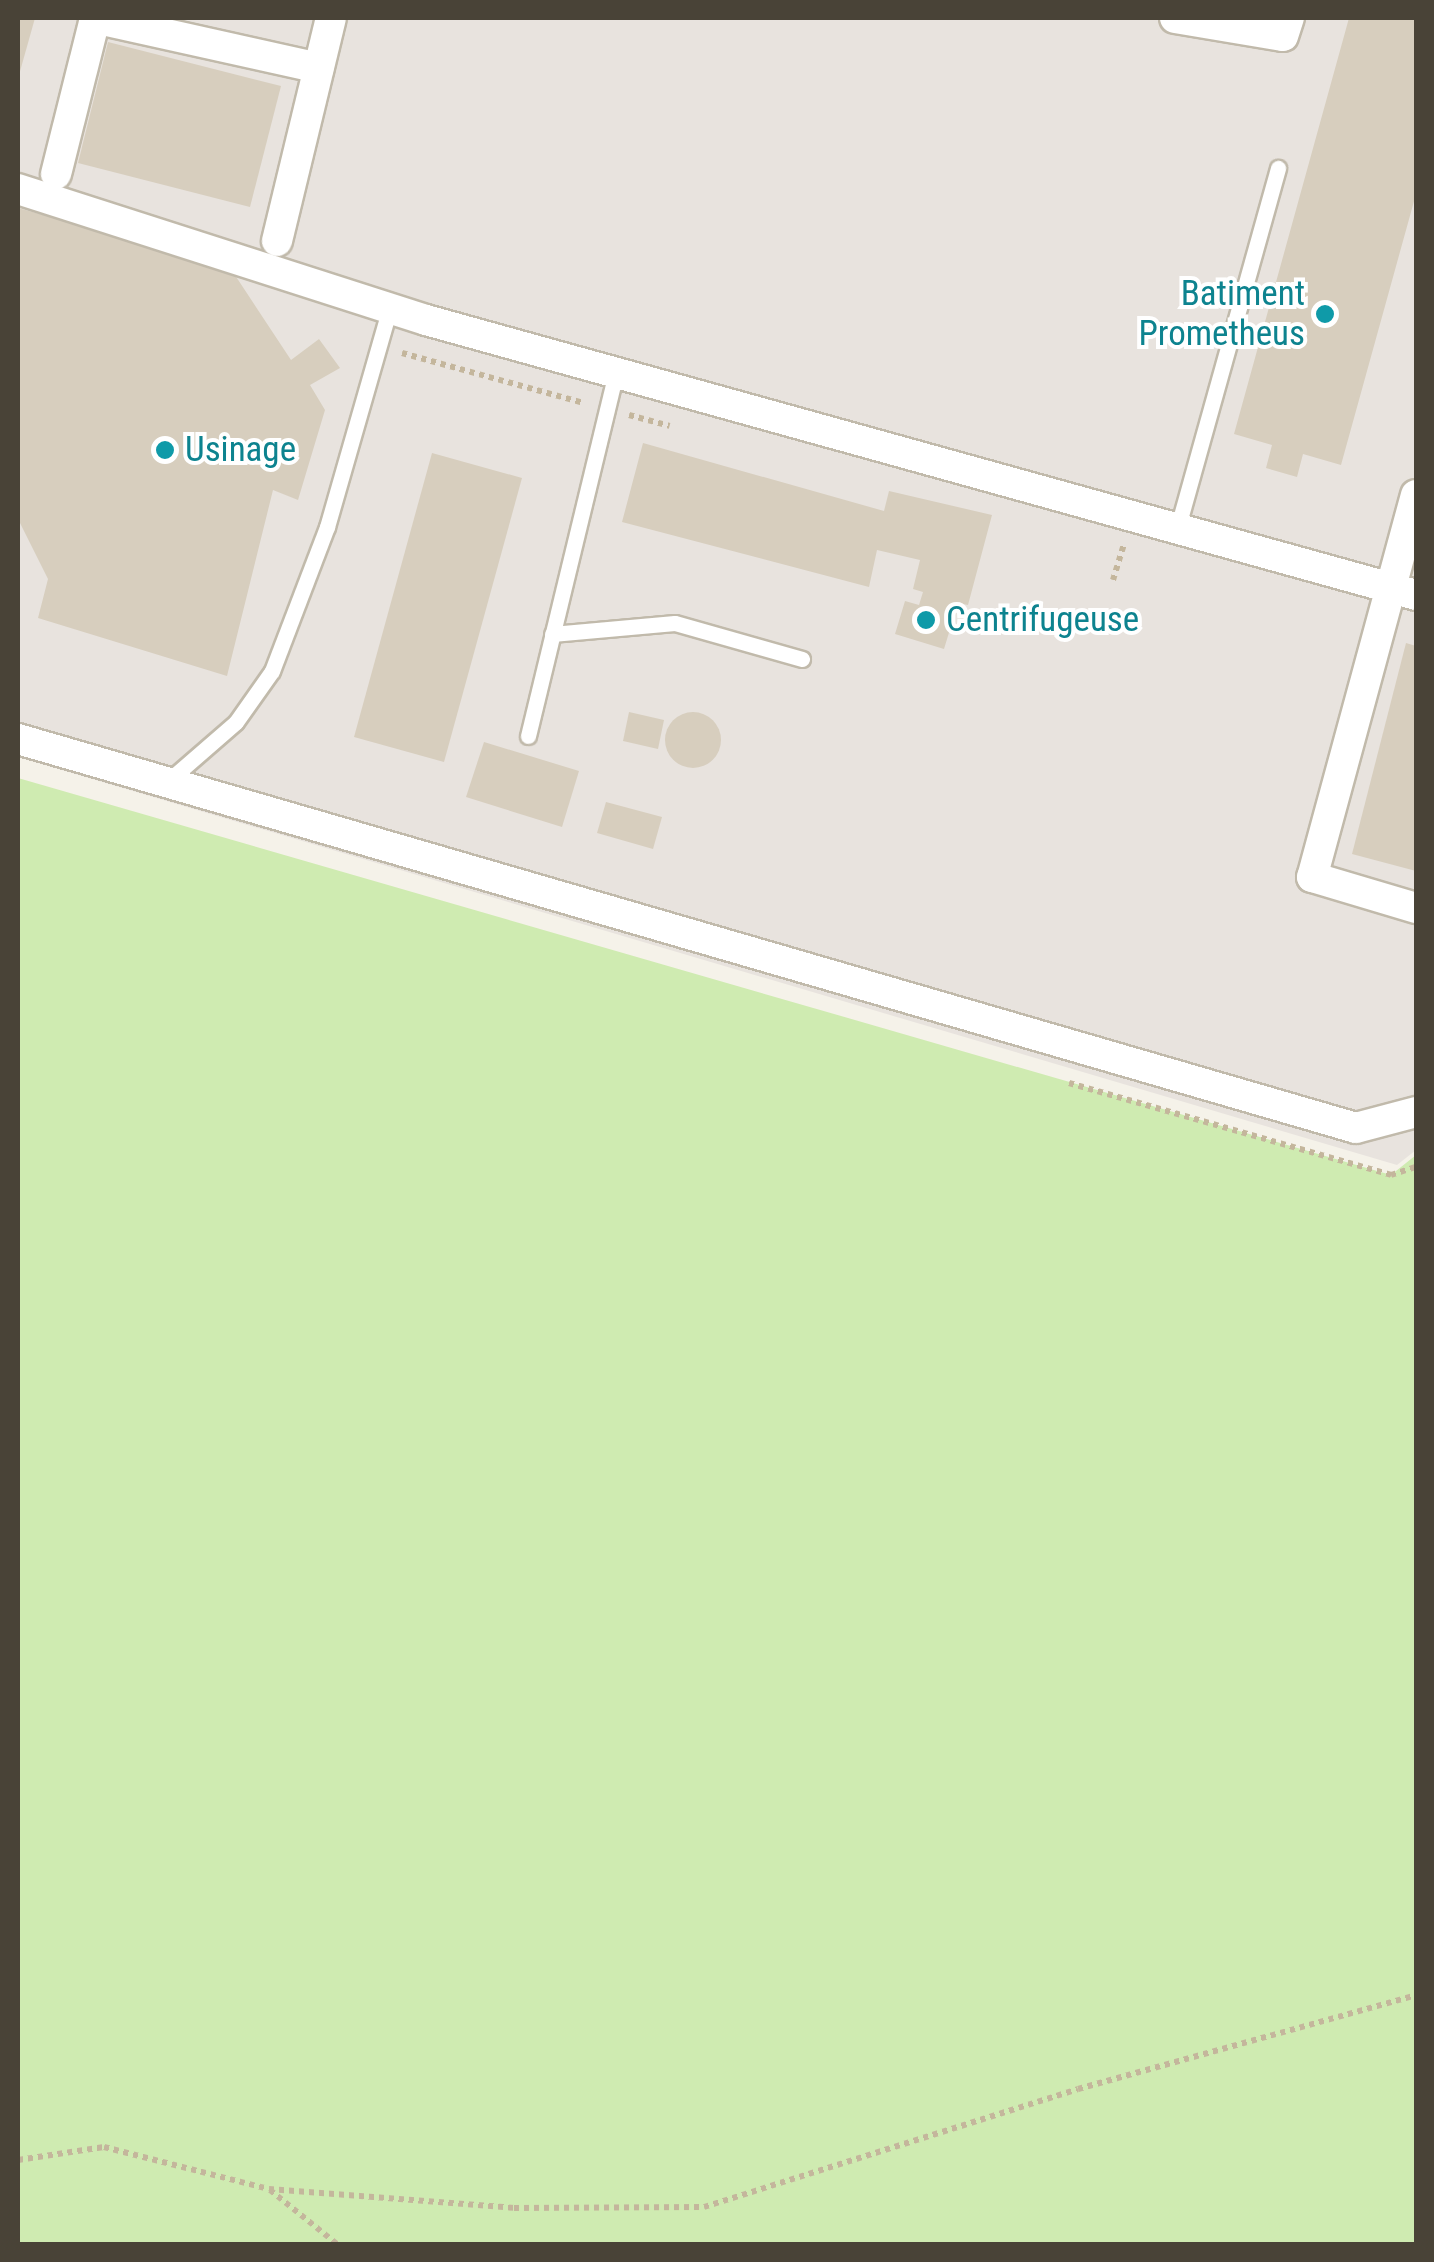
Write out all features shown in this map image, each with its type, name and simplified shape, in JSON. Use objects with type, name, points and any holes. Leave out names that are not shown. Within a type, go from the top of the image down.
[{"type":"street","points":[[56,174],[95,18],[319,68]]},
{"type":"street","points":[[277,241],[330,18]]},
{"type":"street","points":[[1175,18],[1283,36],[1289,18]]},
{"type":"street","points":[[18,188],[390,307],[1176,534],[1404,592]]},
{"type":"street","points":[[1416,495],[1404,592],[1312,878],[1416,908]]},
{"type":"street","points":[[18,738],[1356,1128],[1416,1112]]},
{"type":"lane","points":[[1176,534],[1278,168]]},
{"type":"lane","points":[[168,782],[236,722],[272,671],[326,528],[390,307]]},
{"type":"lane","points":[[528,736],[616,372]]},
{"type":"lane","points":[[552,634],[675,622],[802,659]]},
{"type":"path","points":[[18,2160],[104,2147],[269,2189],[514,2208],[704,2207],[1416,1995]]},
{"type":"path","points":[[269,2189],[337,2244]]},
{"type":"shaded area","points":[[18,18],[1416,18],[1416,1150],[1397,1165],[18,757]]},
{"type":"green space","points":[[18,778],[1391,1175],[1416,1155],[1416,2244],[18,2244]]},
{"type":"building","points":[[18,18],[35,18],[19,75],[18,75]]},
{"type":"building","name":"Batiment Prometheus","points":[[1349,18],[1416,18],[1416,194],[1341,465],[1303,454],[1297,477],[1266,468],[1272,445],[1234,434]]},
{"type":"building","points":[[108,42],[281,86],[250,207],[78,163]]},
{"type":"building","name":"Usinage","points":[[18,208],[229,266],[291,360],[319,339],[340,368],[310,385],[325,410],[298,500],[273,490],[227,676],[38,618],[48,579],[18,519]]},
{"type":"building","points":[[643,443],[884,511],[889,491],[992,515],[968,605],[958,603],[944,649],[895,634],[905,601],[919,605],[923,592],[913,589],[920,560],[877,550],[869,587],[622,522]]},
{"type":"building","points":[[432,453],[522,478],[444,762],[354,737]]},
{"type":"building","points":[[1406,643],[1416,646],[1416,871],[1352,854]]},
{"type":"building","points":[[629,712],[664,720],[658,749],[623,741]]},
{"type":"building","points":[[693,712],[713,720],[721,740],[713,760],[693,768],[673,760],[665,740],[673,720]]},
{"type":"building","points":[[484,742],[579,771],[562,827],[466,797]]},
{"type":"building","points":[[606,802],[662,817],[653,849],[597,833]]},
{"type":"place","name":"Batiment Prometheus","points":[[1325,314]]},
{"type":"place","name":"Usinage","points":[[165,450]]},
{"type":"place","name":"Centrifugeuse","points":[[926,620]]}]
